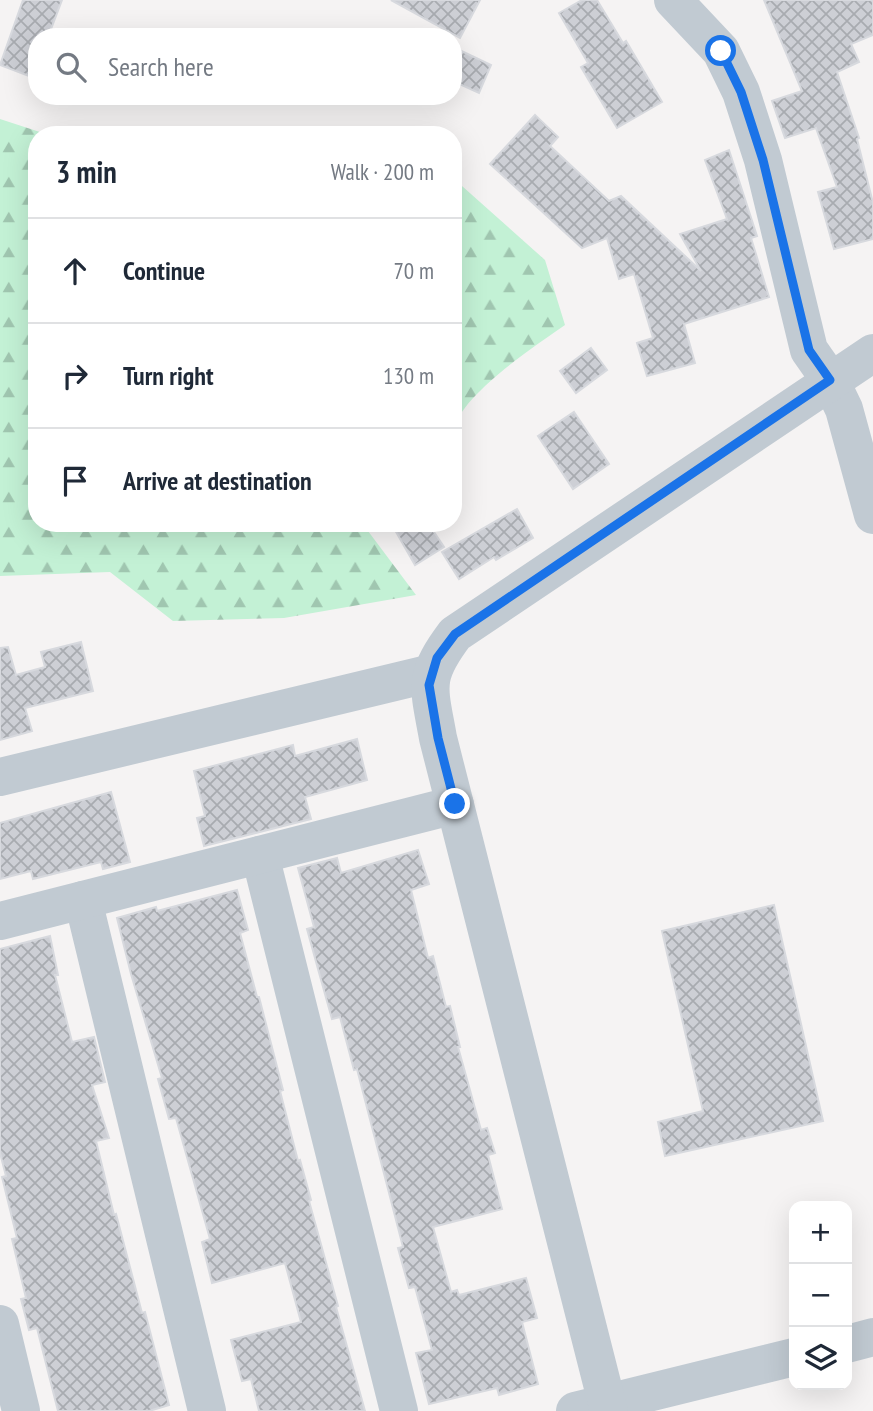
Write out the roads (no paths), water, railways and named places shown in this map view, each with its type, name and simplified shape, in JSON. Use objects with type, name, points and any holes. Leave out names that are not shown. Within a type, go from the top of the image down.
[{"type":"street","points":[[673,0],[721,51],[741,92],[763,160],[809,350],[830,380],[844,409],[873,516]]},
{"type":"street","points":[[789,1358],[597,1408],[438,738],[429,685],[437,658],[455,634],[873,353]]},
{"type":"street","points":[[0,777],[432,673]]},
{"type":"street","points":[[0,921],[455,804]]},
{"type":"street","points":[[260,855],[399,1411]]},
{"type":"street","points":[[83,900],[207,1411]]},
{"type":"street","points":[[0,1324],[21,1411]]},
{"type":"street","points":[[852,1343],[873,1337]]}]
